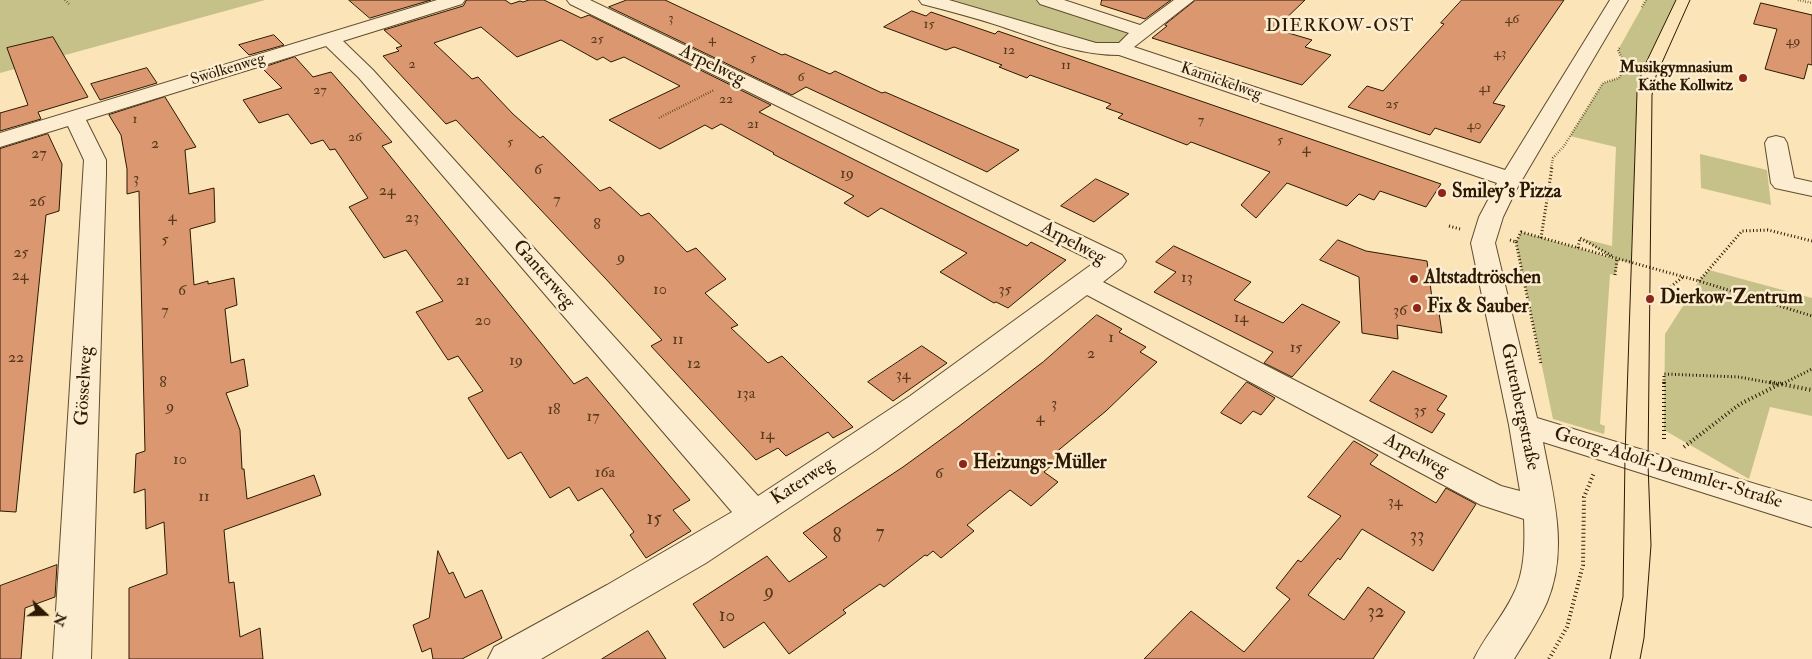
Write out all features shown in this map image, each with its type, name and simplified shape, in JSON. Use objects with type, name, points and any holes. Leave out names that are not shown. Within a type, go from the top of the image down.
[{"type":"street","name":"Swölkenweg","points":[[0,140],[456,0]]},
{"type":"street","name":"Arpelweg","points":[[576,0],[1113,261],[1085,283],[1492,496],[1540,510]]},
{"type":"street","name":"Karnickelweg","points":[[928,0],[978,13],[1076,45],[1096,49],[1121,49],[1512,180]]},
{"type":"street","points":[[1046,0],[1143,32]]},
{"type":"street","points":[[1121,49],[1185,0]]},
{"type":"street","name":"Gutenbergstraße","points":[[1493,659],[1530,600],[1542,552],[1540,510],[1524,425],[1483,243],[1484,234],[1490,217],[1512,180],[1630,4]]},
{"type":"street","name":"Ganterweg","points":[[330,39],[372,82],[754,514]]},
{"type":"street","name":"Gösselweg","points":[[72,659],[95,174],[95,160],[74,117]]},
{"type":"street","points":[[1776,143],[1783,183],[1812,189]]},
{"type":"street","name":"Katerweg","points":[[506,659],[636,587],[754,514],[903,416],[999,349],[1085,283]]},
{"type":"street","name":"Georg-Adolf-Demmler-Straße","points":[[1524,425],[1812,514]]},
{"type":"path","points":[[65,0],[69,4]]},
{"type":"path","points":[[1630,4],[1646,0]]},
{"type":"path","points":[[1798,0],[1812,3]]},
{"type":"path","points":[[1541,238],[1553,158],[1564,146],[1603,83],[1619,78],[1625,66],[1618,50],[1623,42]]},
{"type":"path","points":[[659,118],[736,78]]},
{"type":"path","points":[[1699,281],[1742,231],[1768,230],[1812,241]]},
{"type":"path","points":[[1543,372],[1516,242],[1521,232],[1699,281],[1812,316]]},
{"type":"path","points":[[1484,234],[1516,242]]},
{"type":"path","points":[[1578,248],[1580,238],[1618,260]]},
{"type":"path","points":[[1615,275],[1618,260]]},
{"type":"path","points":[[1665,291],[1683,277]]},
{"type":"path","points":[[1657,467],[1740,404],[1812,369]]},
{"type":"path","points":[[1657,467],[1657,444],[1664,446],[1664,374],[1739,377],[1812,390]]},
{"type":"path","points":[[1549,659],[1567,627],[1582,565],[1584,497],[1604,450]]},
{"type":"shaded area","points":[[0,0],[265,0],[0,73]]},
{"type":"shaded area","points":[[928,0],[1046,0],[1143,32],[1121,49],[1096,49]]},
{"type":"shaded area","points":[[1646,0],[1676,0],[1642,71],[1637,92],[1631,263],[1619,260],[1615,275],[1610,274],[1600,424],[1605,426],[1604,434],[1553,419],[1516,242],[1521,232],[1616,259],[1580,238],[1612,246],[1616,147],[1570,136],[1603,83],[1619,78],[1625,66],[1618,50]]},
{"type":"shaded area","points":[[1700,154],[1767,170],[1771,205],[1701,188]]},
{"type":"shaded area","points":[[1709,270],[1812,298],[1812,416],[1770,407],[1749,479],[1664,430],[1665,334],[1699,281]]},
{"type":"building","points":[[349,0],[431,0],[370,18]]},
{"type":"building","points":[[467,0],[505,0],[511,4],[520,1],[544,0],[581,18],[589,15],[771,105],[759,112],[1027,246],[1031,242],[1066,260],[1008,308],[996,302],[994,303],[940,272],[967,253],[881,208],[868,217],[844,203],[854,196],[773,154],[721,124],[712,129],[705,125],[660,149],[609,120],[680,86],[624,57],[611,62],[603,57],[597,60],[561,40],[517,57],[481,27],[434,43],[472,79],[478,77],[513,114],[540,138],[543,136],[600,191],[610,187],[641,216],[649,213],[687,252],[696,248],[726,279],[705,293],[738,325],[731,328],[768,363],[782,356],[853,427],[833,438],[828,432],[786,456],[778,448],[756,460],[651,346],[662,340],[605,278],[456,120],[446,124],[383,56],[399,51],[396,48],[402,46],[384,30],[463,6]]},
{"type":"building","points":[[627,0],[665,0],[782,55],[785,54],[830,74],[835,71],[882,93],[885,92],[1019,150],[987,172],[806,87],[792,95],[609,7]]},
{"type":"building","points":[[1102,0],[1171,0],[1145,19],[1101,5]]},
{"type":"building","points":[[1196,0],[1305,0],[1275,29],[1312,40],[1305,47],[1331,55],[1302,85],[1152,38]]},
{"type":"building","points":[[1462,0],[1564,0],[1493,103],[1505,106],[1480,143],[1435,128],[1430,135],[1348,107],[1367,86],[1383,91],[1444,24],[1441,23]]},
{"type":"building","points":[[1761,3],[1812,15],[1812,65],[1808,64],[1804,79],[1765,69],[1777,29],[1754,24]]},
{"type":"building","points":[[912,11],[926,16],[931,12],[995,34],[998,31],[1441,184],[1426,207],[1380,191],[1374,200],[1359,194],[1347,206],[1287,183],[1256,218],[1241,205],[1270,172],[1191,142],[1187,145],[1118,118],[1123,114],[1106,108],[1111,104],[1030,75],[1027,78],[999,67],[1002,65],[954,47],[946,50],[884,27]]},
{"type":"building","points":[[274,35],[284,45],[249,55],[239,45]]},
{"type":"building","points":[[53,37],[88,97],[38,112],[41,119],[0,131],[0,113],[28,105],[7,48]]},
{"type":"building","points":[[295,57],[313,77],[331,72],[392,142],[382,146],[574,384],[587,377],[690,500],[673,510],[691,531],[646,558],[630,535],[634,532],[602,488],[578,501],[569,487],[550,498],[521,452],[508,459],[468,398],[483,391],[458,356],[448,360],[416,312],[443,301],[406,250],[384,258],[349,207],[368,198],[335,149],[330,150],[323,140],[311,144],[288,114],[259,123],[243,100],[282,88],[262,68]]},
{"type":"building","points":[[147,68],[157,83],[100,100],[91,84]]},
{"type":"building","points":[[165,97],[196,147],[185,150],[189,194],[214,188],[215,222],[190,229],[194,285],[208,281],[208,284],[234,278],[237,305],[225,309],[231,363],[244,359],[248,386],[226,393],[240,430],[242,469],[244,469],[247,499],[314,475],[321,495],[224,530],[229,583],[234,582],[240,637],[260,628],[263,659],[129,659],[129,588],[167,574],[164,522],[146,529],[145,489],[134,493],[136,454],[145,451],[139,191],[127,194],[127,169],[121,135],[109,115]]},
{"type":"building","points":[[48,134],[62,164],[59,211],[46,215],[16,512],[0,511],[0,149]]},
{"type":"building","points":[[1096,179],[1129,194],[1094,222],[1061,206]]},
{"type":"building","points":[[1338,240],[1366,251],[1427,261],[1432,298],[1437,299],[1442,333],[1397,325],[1398,339],[1362,333],[1359,277],[1320,260]]},
{"type":"building","points":[[1174,246],[1251,282],[1234,300],[1283,323],[1302,304],[1340,322],[1292,377],[1264,363],[1273,352],[1154,292],[1176,272],[1156,262]]},
{"type":"building","points":[[1097,315],[1122,329],[1119,332],[1146,347],[1140,352],[1157,362],[1106,411],[1055,453],[1061,457],[1044,472],[1058,482],[1031,506],[1010,490],[967,525],[974,531],[941,558],[933,551],[927,556],[925,555],[884,587],[880,584],[843,610],[846,613],[789,654],[764,622],[724,648],[693,604],[767,556],[789,582],[827,557],[803,533],[903,467],[958,427],[1043,362]]},
{"type":"building","points":[[922,346],[947,363],[893,401],[868,382]]},
{"type":"building","points":[[1393,371],[1447,396],[1437,410],[1445,414],[1432,433],[1370,401]]},
{"type":"building","points":[[1247,382],[1275,398],[1261,415],[1253,411],[1241,424],[1221,413]]},
{"type":"building","points":[[1354,441],[1378,455],[1370,464],[1436,503],[1446,488],[1476,504],[1433,571],[1362,529],[1340,560],[1338,558],[1308,595],[1344,620],[1368,587],[1405,612],[1373,659],[1144,659],[1191,611],[1244,652],[1290,599],[1276,588],[1298,560],[1301,562],[1341,516],[1308,497]]},
{"type":"building","points":[[438,551],[449,574],[453,572],[465,598],[482,590],[502,638],[462,659],[433,659],[431,648],[422,652],[413,625],[429,618]]},
{"type":"building","points":[[57,565],[55,597],[25,608],[21,659],[0,659],[0,586]]},
{"type":"building","points":[[648,631],[666,659],[602,659]]},
{"type":"tram line","points":[[1610,659],[1623,597],[1625,456],[1637,92],[1642,71],[1676,0]]},
{"type":"tram line","points":[[1640,659],[1644,638],[1651,545],[1648,464],[1652,95],[1656,76],[1690,0]]},
{"type":"place","name":"Musikgymnasium Käthe Kollwitz","points":[[1743,78]]},
{"type":"place","name":"Smiley's Pizza","points":[[1442,193]]},
{"type":"place","name":"Altstadtröschen","points":[[1414,279]]},
{"type":"place","name":"Dierkow-Zentrum","points":[[1650,299]]},
{"type":"place","name":"Fix & Sauber","points":[[1417,308]]},
{"type":"place","name":"Heizungs-Müller","points":[[963,464]]},
{"type":"district","name":"DIERKOW-OST","points":[[1340,27]]}]
